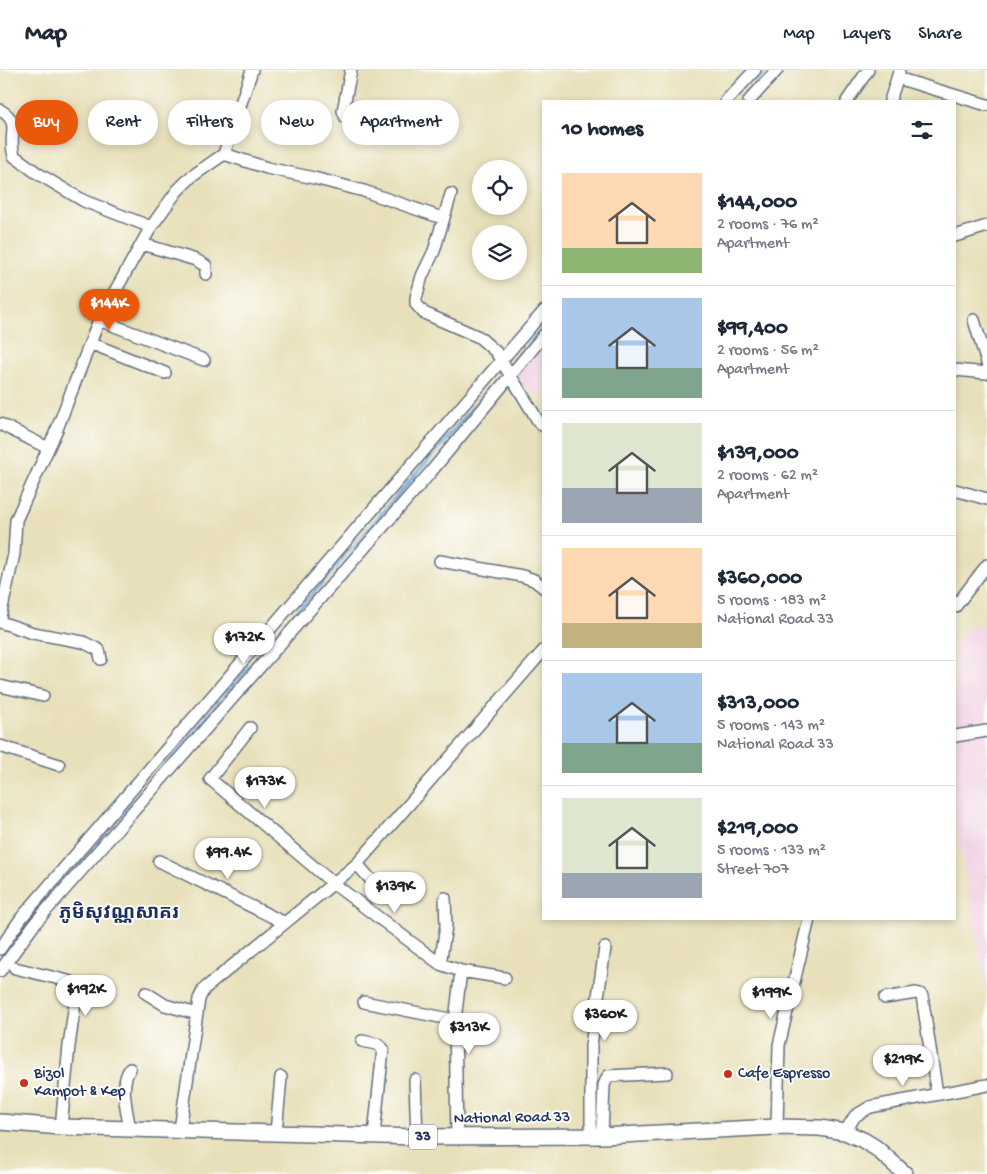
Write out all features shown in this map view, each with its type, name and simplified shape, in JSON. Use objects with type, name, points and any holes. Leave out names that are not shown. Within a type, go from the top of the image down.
[{"type":"main road","name":"National Road 33","points":[[0,1122],[62,1127],[417,1137],[596,1136],[777,1127],[820,1128],[845,1132],[876,1148],[905,1174]]},
{"type":"street","points":[[224,154],[252,70]]},
{"type":"street","points":[[345,100],[351,70]]},
{"type":"street","points":[[727,100],[755,70]]},
{"type":"street","points":[[750,100],[777,70]]},
{"type":"street","points":[[848,100],[868,70]]},
{"type":"street","points":[[890,100],[896,73],[987,105]]},
{"type":"street","points":[[0,110],[13,121],[11,143],[14,156],[37,173],[84,201],[151,227]]},
{"type":"street","points":[[0,617],[14,554],[16,520],[48,448],[99,320],[151,227],[186,182],[214,159],[224,154],[267,168],[364,191],[442,218]]},
{"type":"street","points":[[450,194],[434,251],[422,276],[416,304],[424,313],[479,337],[496,352],[542,425]]},
{"type":"street","points":[[956,236],[987,226]]},
{"type":"street","points":[[142,244],[196,260],[206,266],[206,274]]},
{"type":"street","points":[[0,949],[28,910],[542,313]]},
{"type":"street","points":[[99,320],[204,360]]},
{"type":"street","points":[[974,320],[987,363]]},
{"type":"street","points":[[0,971],[36,922],[430,473],[542,337]]},
{"type":"street","points":[[90,344],[165,373]]},
{"type":"street","points":[[956,370],[987,373]]},
{"type":"street","points":[[0,424],[48,448]]},
{"type":"street","points":[[956,490],[987,499]]},
{"type":"street","points":[[440,560],[522,576],[534,580],[542,586]]},
{"type":"street","points":[[956,606],[987,565]]},
{"type":"street","points":[[0,622],[33,633],[84,642],[99,650],[101,659]]},
{"type":"street","points":[[180,1130],[197,1014],[201,994],[204,989],[357,864],[542,652]]},
{"type":"street","points":[[0,686],[43,696]]},
{"type":"street","points":[[250,728],[210,780],[334,884],[440,964],[461,971],[505,978]]},
{"type":"street","points":[[956,736],[987,730]]},
{"type":"street","points":[[0,746],[58,765]]},
{"type":"street","points":[[159,861],[285,923]]},
{"type":"street","points":[[357,864],[372,881],[396,891]]},
{"type":"street","points":[[440,964],[446,926],[446,898]]},
{"type":"street","points":[[777,1127],[779,1045],[809,920]]},
{"type":"street","points":[[596,1136],[591,1046],[605,948]]},
{"type":"street","points":[[15,968],[71,982],[76,989],[62,1127]]},
{"type":"street","points":[[457,1137],[455,1020],[461,971]]},
{"type":"street","points":[[146,993],[165,1005],[197,1014]]},
{"type":"street","points":[[885,998],[916,993],[922,996],[937,1094]]},
{"type":"street","points":[[364,1002],[455,1020]]},
{"type":"street","points":[[362,1041],[377,1044],[383,1049],[374,1135]]},
{"type":"street","points":[[130,1069],[125,1076],[124,1090],[130,1129]]},
{"type":"street","points":[[596,1136],[604,1085],[608,1076],[667,1073]]},
{"type":"street","points":[[276,1133],[281,1077]]},
{"type":"street","points":[[415,1080],[417,1137]]},
{"type":"street","points":[[845,1132],[855,1116],[870,1107],[987,1085]]},
{"type":"shaded area","points":[[542,342],[542,397],[526,389],[517,373]]},
{"type":"shaded area","points":[[987,625],[987,991],[956,824],[956,644],[967,628]]},
{"type":"waterway","points":[[741,100],[769,70]]},
{"type":"waterway","points":[[39,910],[542,328]]},
{"type":"waterway","points":[[0,962],[14,939],[33,917]]},
{"type":"place","name":"Cafe Espresso","points":[[728,1074]]},
{"type":"place","name":"Bizol Kampot & Kep","points":[[24,1083]]},
{"type":"district","name":"ភូមិសុវណ្ណសាគរ","points":[[119,914]]}]
